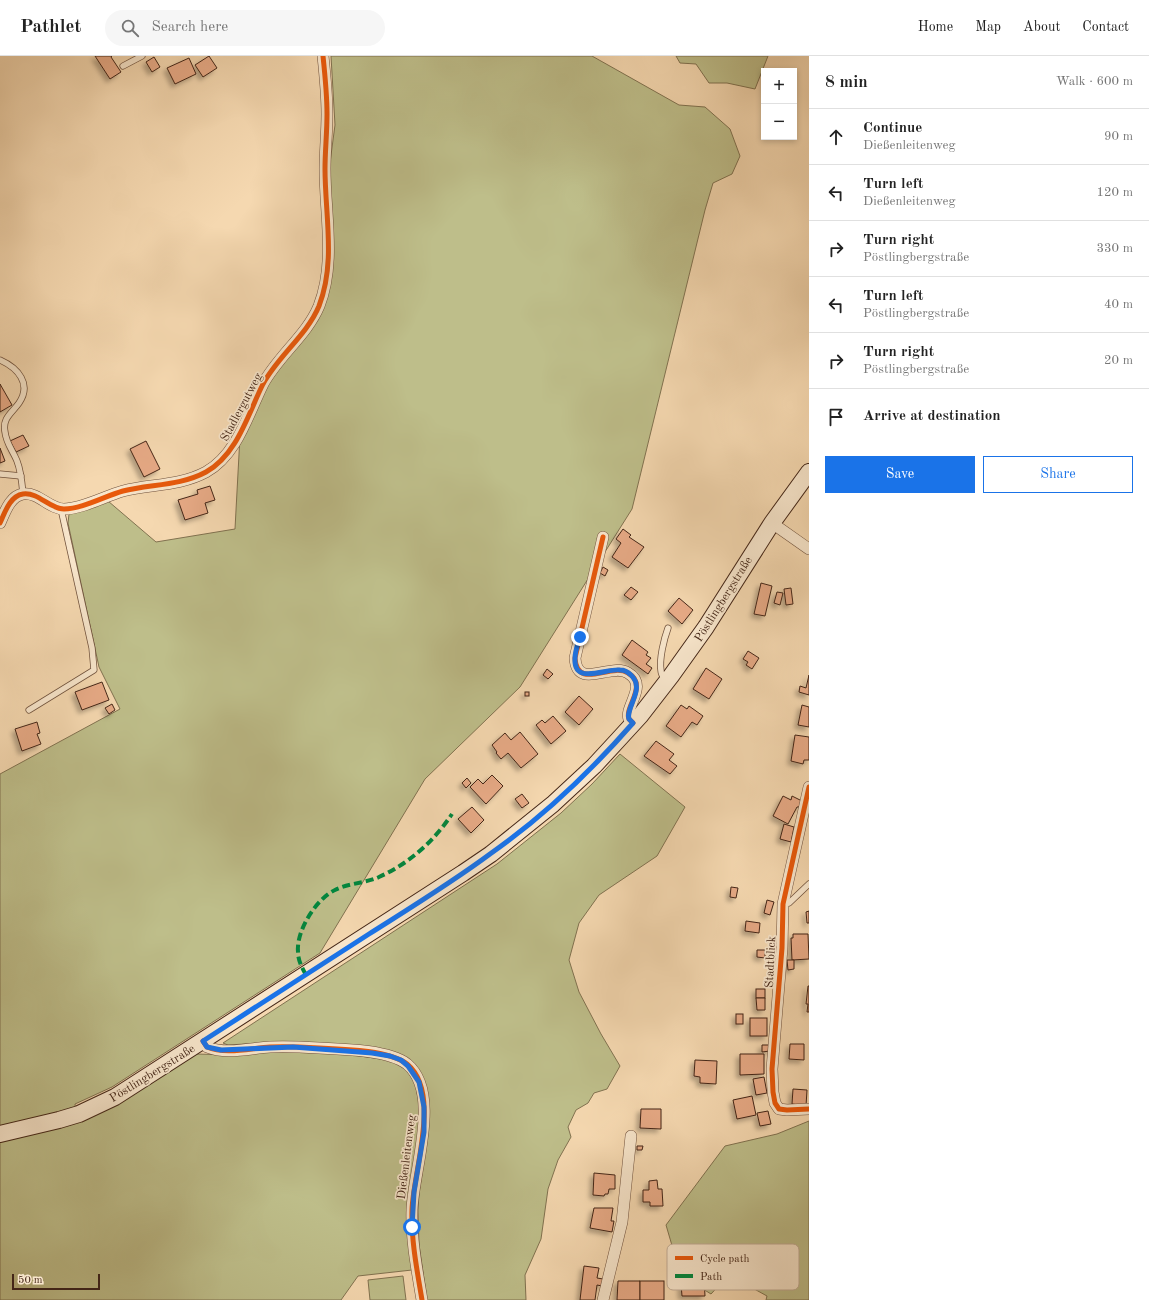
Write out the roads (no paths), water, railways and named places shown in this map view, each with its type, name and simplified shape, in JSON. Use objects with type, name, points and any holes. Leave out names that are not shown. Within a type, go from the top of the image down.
[{"type":"main road","name":"Pöstlingbergstraße","points":[[0,1134],[79,1114],[116,1097],[491,854],[553,804],[594,766],[633,723],[666,683],[706,628],[809,472]]},
{"type":"street","name":"Stadlergutweg","points":[[61,509],[77,507],[126,491],[185,481],[195,478],[214,467],[238,438],[264,382],[275,365],[313,317],[323,293],[329,258],[325,167],[327,113],[323,56]]},
{"type":"street","points":[[0,523],[6,509],[12,501],[16,496],[23,494],[35,496],[61,509]]},
{"type":"street","points":[[775,525],[809,549]]},
{"type":"street","points":[[603,537],[575,658],[575,664],[578,670],[582,673],[589,674],[619,669],[625,670],[631,674],[635,679],[636,686],[635,695],[629,714],[629,718],[633,723]]},
{"type":"street","name":"Stadtblick","points":[[809,787],[783,904],[782,948],[772,1069],[772,1092],[775,1103],[780,1108],[787,1110],[809,1109]]},
{"type":"street","name":"Dießenleitenweg","points":[[203,1041],[207,1047],[221,1050],[293,1047],[372,1053],[390,1056],[401,1060],[408,1066],[419,1082],[424,1107],[424,1132],[412,1210],[414,1244],[422,1300]]},
{"type":"street","points":[[603,1300],[622,1222],[632,1136]]},
{"type":"lane","points":[[123,66],[142,56]]},
{"type":"lane","points":[[0,360],[10,365],[18,372],[24,384],[22,397],[5,420],[2,432],[17,461],[21,476],[23,494]]},
{"type":"lane","points":[[0,474],[21,476]]},
{"type":"lane","points":[[29,710],[94,670],[92,648],[61,509]]},
{"type":"lane","points":[[666,683],[661,670],[663,642],[668,628]]},
{"type":"lane","points":[[783,904],[789,903],[809,884]]}]
